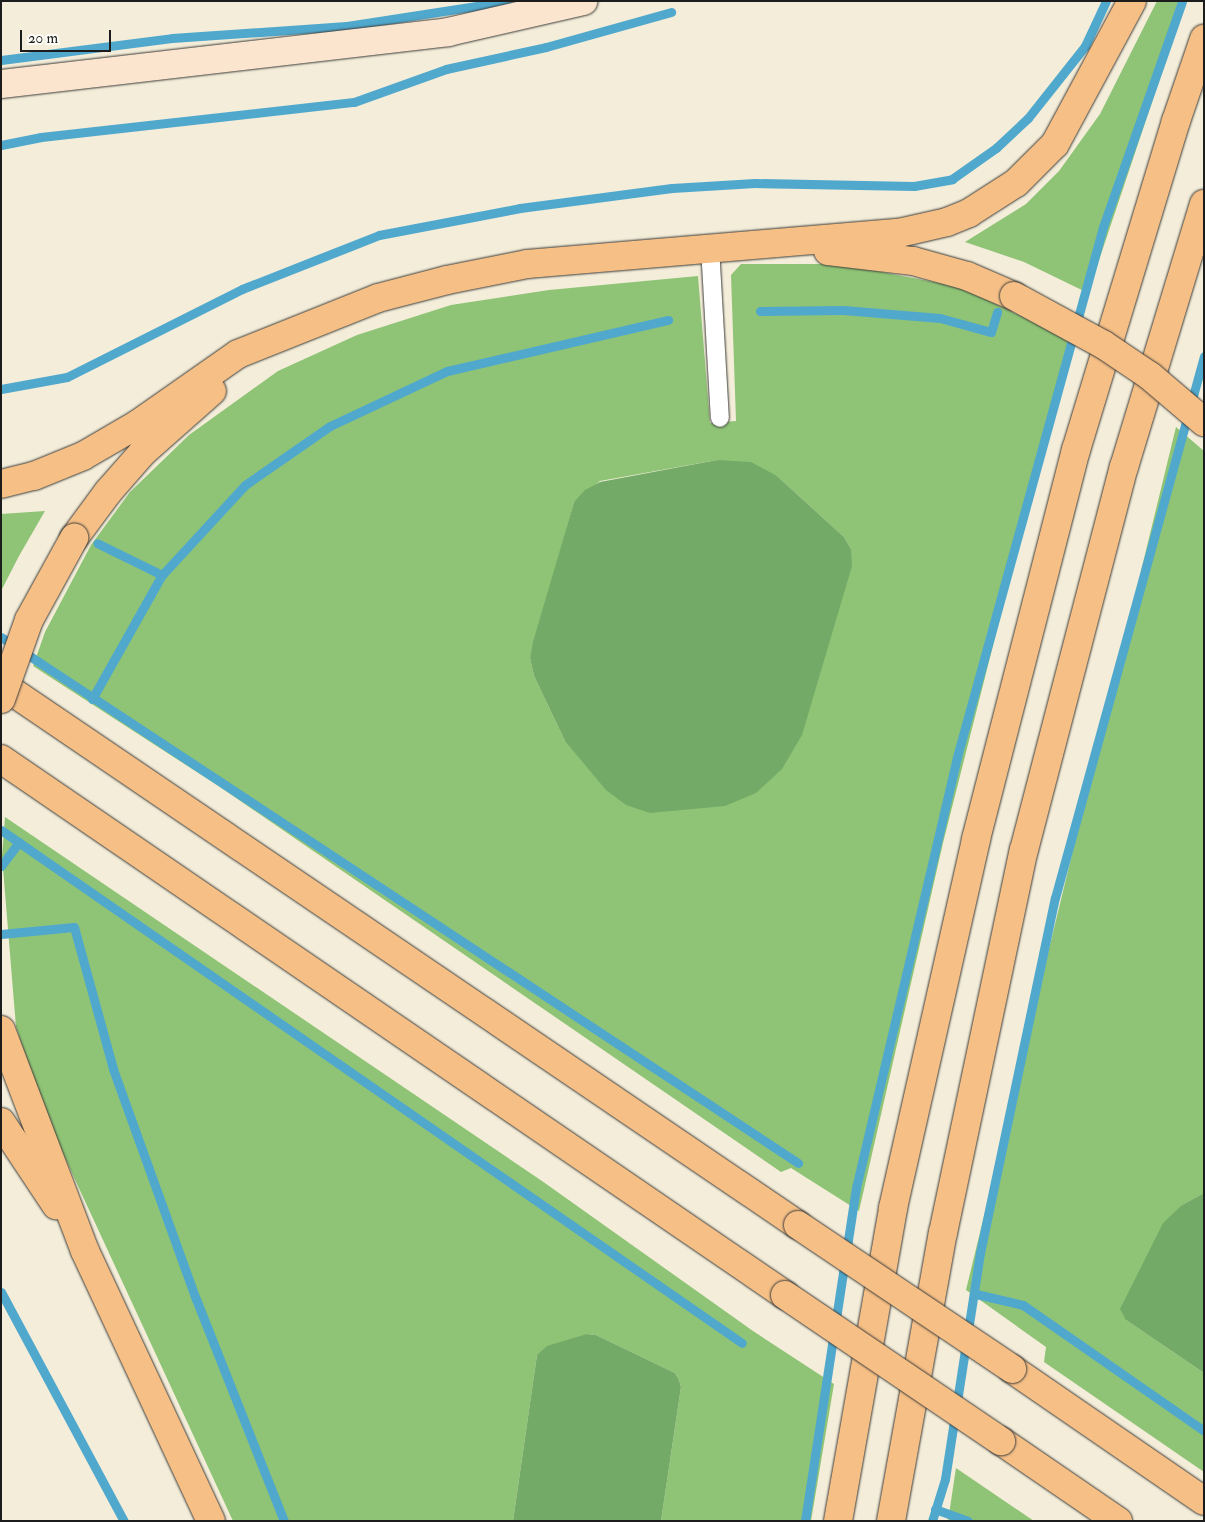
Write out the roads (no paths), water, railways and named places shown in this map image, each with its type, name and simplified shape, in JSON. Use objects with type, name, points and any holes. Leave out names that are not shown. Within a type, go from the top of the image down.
[{"type":"highway","points":[[1,484],[34,476],[83,456],[138,424],[238,354],[378,298],[447,280],[527,264],[923,229],[947,222],[994,200],[1037,165],[1055,144],[1132,1]]},
{"type":"highway","points":[[838,1521],[894,1208],[976,839],[1076,450],[1176,121],[1204,39]]},
{"type":"highway","points":[[891,1521],[942,1233],[1024,850],[1124,467],[1204,204]]},
{"type":"highway","points":[[754,243],[913,262],[967,276],[1014,296],[1104,345],[1150,376],[1204,422]]},
{"type":"highway","points":[[1,699],[29,620],[74,538],[108,492],[144,452],[199,401],[287,335]]},
{"type":"highway","points":[[1,684],[1204,1501]]},
{"type":"highway","points":[[1,760],[1118,1521]]},
{"type":"highway","points":[[1,1030],[85,1251],[212,1521]]},
{"type":"highway","points":[[1,1122],[85,1251]]},
{"type":"street","points":[[1,84],[448,32],[583,1]]},
{"type":"lane","points":[[710,247],[720,418]]},
{"type":"waterway","points":[[1,60],[172,38],[347,26],[508,1]]},
{"type":"waterway","points":[[1,389],[67,377],[242,289],[379,235],[520,208],[672,188],[755,183],[914,186],[952,179],[996,148],[1028,118],[1085,46],[1106,1]]},
{"type":"waterway","points":[[805,1521],[856,1188],[957,757],[1103,227],[1182,1]]},
{"type":"waterway","points":[[1,145],[41,137],[354,102],[446,69],[546,47],[671,12]]},
{"type":"waterway","points":[[760,311],[843,310],[940,318],[991,332],[997,312]]},
{"type":"waterway","points":[[162,575],[245,485],[330,426],[447,371],[668,320]]},
{"type":"waterway","points":[[932,1521],[945,1479],[980,1253],[1055,898],[1204,356]]},
{"type":"waterway","points":[[92,699],[162,575],[97,543]]},
{"type":"waterway","points":[[1,637],[798,1163]]},
{"type":"waterway","points":[[1,830],[742,1343]]},
{"type":"waterway","points":[[1,866],[19,842]]},
{"type":"waterway","points":[[1,934],[74,927],[113,1069],[196,1299],[284,1521]]},
{"type":"waterway","points":[[1,1292],[124,1521]]},
{"type":"waterway","points":[[976,1294],[1023,1305],[1204,1431]]},
{"type":"waterway","points":[[935,1509],[968,1521]]}]
